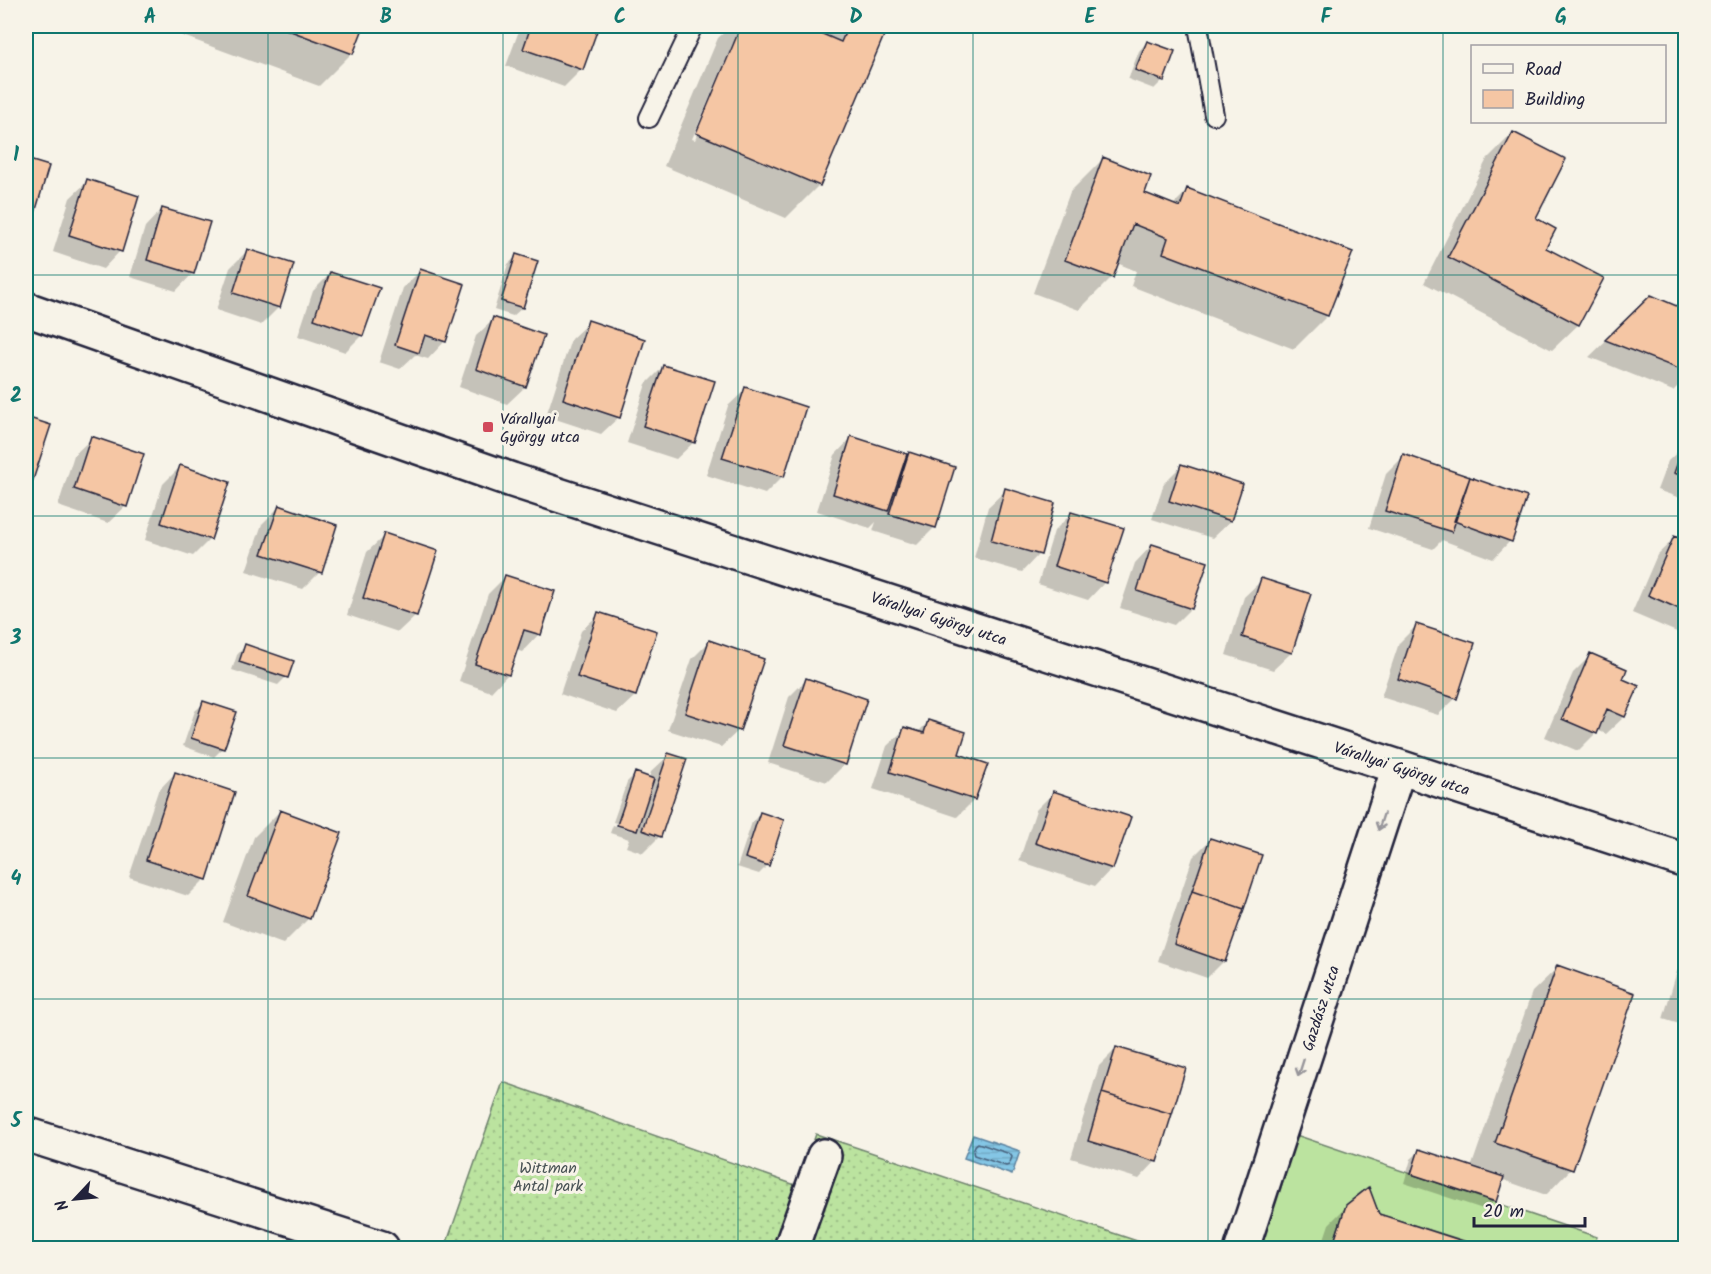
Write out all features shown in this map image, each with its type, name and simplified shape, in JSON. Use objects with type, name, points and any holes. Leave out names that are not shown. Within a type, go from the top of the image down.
[{"type":"street","name":"Várallyai György utca","points":[[26,309],[512,480],[1686,861]]},
{"type":"street","name":"Gazdász utca","points":[[1242,1248],[1399,767]]},
{"type":"street","points":[[26,1134],[382,1248]]},
{"type":"street","points":[[791,1248],[824,1156]]},
{"type":"lane","points":[[650,118],[693,26]]},
{"type":"lane","points":[[1198,26],[1214,115]]},
{"type":"green space","name":"Wittman Antal park","points":[[503,1082],[798,1186],[816,1134],[1158,1248],[445,1248]]},
{"type":"green space","points":[[1293,1134],[1597,1237],[1593,1248],[1467,1248],[1468,1242],[1379,1214],[1368,1187],[1346,1205],[1332,1248],[1256,1248]]},
{"type":"water","points":[[973,1135],[1020,1151],[1012,1175],[964,1158]]},
{"type":"building","points":[[277,26],[364,26],[353,54]]},
{"type":"building","points":[[531,26],[582,26],[597,31],[583,70],[523,49]]},
{"type":"building","points":[[741,26],[804,26],[841,42],[848,26],[888,26],[820,186],[696,133]]},
{"type":"building","points":[[1147,41],[1175,51],[1164,81],[1135,70]]},
{"type":"building","points":[[1513,132],[1566,159],[1536,218],[1556,229],[1546,248],[1604,278],[1579,325],[1448,257]]},
{"type":"building","points":[[1103,157],[1151,176],[1145,193],[1180,207],[1187,188],[1353,252],[1328,316],[1163,253],[1168,238],[1133,224],[1113,278],[1065,260]]},
{"type":"building","points":[[26,159],[49,166],[32,223],[26,221]]},
{"type":"building","points":[[87,179],[139,196],[122,252],[69,235]]},
{"type":"building","points":[[162,208],[210,222],[194,274],[147,260]]},
{"type":"building","points":[[247,249],[294,264],[280,308],[233,293]]},
{"type":"building","points":[[516,254],[538,261],[523,308],[501,301]]},
{"type":"building","points":[[420,269],[465,284],[446,342],[425,335],[419,353],[395,345]]},
{"type":"building","points":[[330,272],[380,288],[363,336],[314,319]]},
{"type":"building","points":[[1651,295],[1686,310],[1686,372],[1605,340]]},
{"type":"building","points":[[493,317],[544,335],[526,387],[476,369]]},
{"type":"building","points":[[588,320],[645,339],[620,418],[563,399]]},
{"type":"building","points":[[663,365],[715,381],[695,443],[643,426]]},
{"type":"building","points":[[745,387],[806,407],[784,477],[722,458]]},
{"type":"building","points":[[26,417],[51,425],[33,480],[26,477]]},
{"type":"building","points":[[91,436],[144,454],[127,507],[74,489]]},
{"type":"building","points":[[851,436],[907,454],[888,511],[833,494]]},
{"type":"building","points":[[1686,442],[1686,477],[1674,473]]},
{"type":"building","points":[[909,452],[955,467],[936,528],[889,514]]},
{"type":"building","points":[[1403,454],[1470,477],[1452,532],[1385,511]]},
{"type":"building","points":[[1181,464],[1243,484],[1231,521],[1169,501]]},
{"type":"building","points":[[180,465],[230,482],[211,540],[161,523]]},
{"type":"building","points":[[1470,477],[1527,497],[1512,542],[1454,521]]},
{"type":"building","points":[[1005,488],[1055,503],[1041,555],[991,541]]},
{"type":"building","points":[[279,505],[337,525],[322,573],[262,554]]},
{"type":"building","points":[[1071,512],[1124,528],[1106,583],[1054,566]]},
{"type":"building","points":[[384,533],[438,551],[417,616],[363,598]]},
{"type":"building","points":[[1674,536],[1686,541],[1686,612],[1648,595]]},
{"type":"building","points":[[1152,544],[1208,562],[1192,609],[1137,591]]},
{"type":"building","points":[[505,575],[555,591],[541,635],[524,630],[509,675],[475,664]]},
{"type":"building","points":[[1261,578],[1311,594],[1292,653],[1242,637]]},
{"type":"building","points":[[598,612],[657,631],[636,696],[577,677]]},
{"type":"building","points":[[1416,624],[1475,643],[1457,699],[1398,679]]},
{"type":"building","points":[[709,640],[764,659],[740,731],[685,713]]},
{"type":"building","points":[[245,644],[294,661],[288,678],[239,662]]},
{"type":"building","points":[[1590,653],[1627,669],[1623,679],[1639,686],[1625,717],[1607,709],[1597,734],[1562,719]]},
{"type":"building","points":[[806,678],[867,699],[846,765],[784,745]]},
{"type":"building","points":[[203,701],[237,712],[224,749],[191,738]]},
{"type":"building","points":[[928,720],[966,732],[959,754],[988,764],[975,800],[890,772],[904,727],[924,733]]},
{"type":"building","points":[[668,753],[687,759],[661,837],[642,830]]},
{"type":"building","points":[[175,772],[235,792],[207,880],[146,860]]},
{"type":"building","points":[[635,772],[654,779],[637,831],[617,825]]},
{"type":"building","points":[[1053,791],[1131,817],[1113,869],[1035,843]]},
{"type":"building","points":[[280,810],[342,833],[310,919],[248,896]]},
{"type":"building","points":[[760,812],[784,820],[769,866],[745,858]]},
{"type":"building","points":[[1210,838],[1262,855],[1244,909],[1192,891]]},
{"type":"building","points":[[1192,891],[1244,909],[1225,962],[1174,944]]},
{"type":"building","points":[[1557,965],[1635,993],[1573,1170],[1495,1143]]},
{"type":"building","points":[[1686,979],[1686,1003],[1679,1001]]},
{"type":"building","points":[[1116,1047],[1186,1068],[1172,1114],[1102,1093]]},
{"type":"building","points":[[1102,1093],[1172,1114],[1157,1162],[1088,1141]]},
{"type":"building","points":[[1419,1149],[1504,1177],[1496,1202],[1411,1174]]},
{"type":"building","points":[[1369,1187],[1379,1214],[1469,1243],[1467,1248],[1332,1248],[1346,1205]]},
{"type":"place","name":"Várallyai György utca","points":[[488,427]]}]
